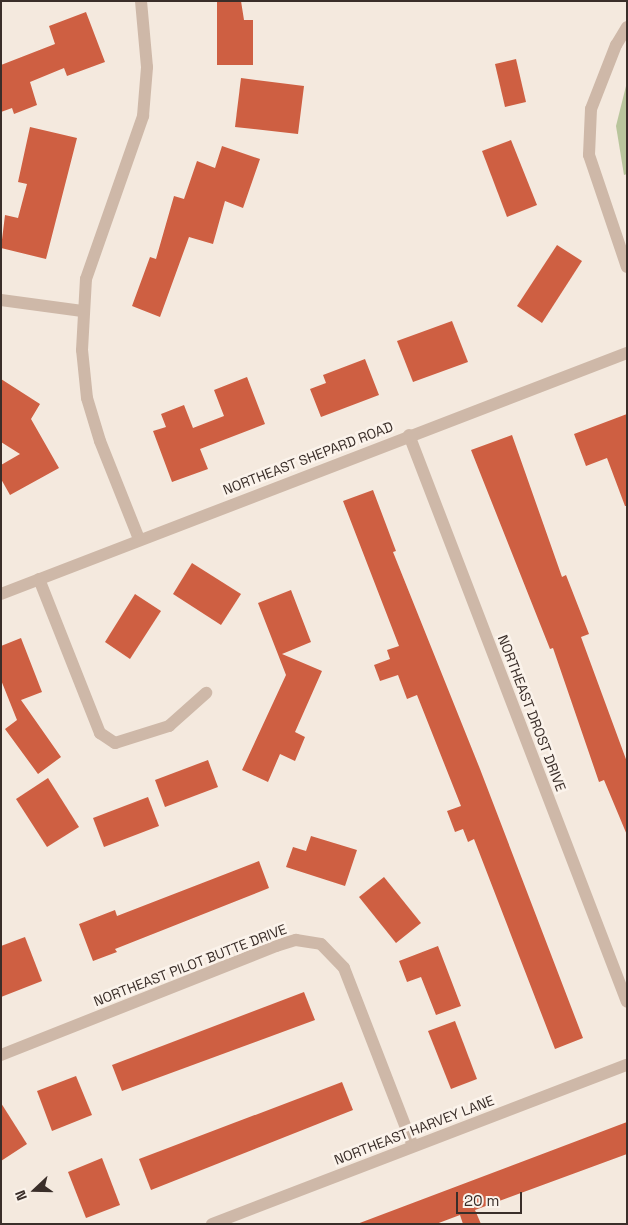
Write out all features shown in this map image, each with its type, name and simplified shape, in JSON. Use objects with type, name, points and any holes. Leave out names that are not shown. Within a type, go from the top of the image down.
[{"type":"street","points":[[139,539],[100,441],[87,398],[82,311],[86,279],[143,116],[147,68],[141,1]]},
{"type":"street","points":[[627,27],[591,109],[589,155],[627,267]]},
{"type":"street","points":[[1,300],[82,311]]},
{"type":"street","name":"NORTHEAST SHEPARD ROAD","points":[[1,594],[409,435],[627,353]]},
{"type":"street","name":"NORTHEAST DROST DRIVE","points":[[409,435],[627,1002]]},
{"type":"street","points":[[39,579],[100,733],[115,743],[169,726],[206,693]]},
{"type":"street","name":"NORTHEAST PILOT BUTTE DRIVE","points":[[1,1056],[276,946],[296,940],[320,944],[344,968],[413,1146]]},
{"type":"street","name":"NORTHEAST HARVEY LANE","points":[[212,1224],[627,1065]]},
{"type":"green space","points":[[627,82],[627,174],[624,175],[616,126]]},
{"type":"building","points":[[217,1],[241,1],[244,20],[253,20],[253,65],[217,65]]},
{"type":"building","points":[[86,12],[105,62],[67,76],[64,68],[30,82],[37,105],[14,114],[12,108],[1,112],[1,65],[55,44],[49,26]]},
{"type":"building","points":[[516,59],[526,102],[505,107],[495,64]]},
{"type":"building","points":[[241,78],[304,86],[298,134],[235,127]]},
{"type":"building","points":[[30,127],[77,138],[46,259],[1,248],[5,215],[18,218],[27,184],[18,182]]},
{"type":"building","points":[[511,140],[537,205],[507,217],[482,151]]},
{"type":"building","points":[[222,146],[260,159],[243,208],[225,201],[213,244],[189,237],[160,317],[132,306],[150,257],[156,259],[174,196],[184,199],[197,161],[215,168]]},
{"type":"building","points":[[557,245],[582,261],[542,323],[517,306]]},
{"type":"building","points":[[452,321],[468,362],[413,382],[397,341]]},
{"type":"building","points":[[365,359],[379,395],[321,417],[310,389],[326,383],[323,375]]},
{"type":"building","points":[[247,377],[265,424],[200,449],[208,469],[172,482],[153,431],[166,427],[161,414],[184,405],[193,428],[224,416],[214,390]]},
{"type":"building","points":[[1,379],[40,404],[31,419],[59,468],[10,495],[1,479],[1,465],[20,454],[1,442]]},
{"type":"building","points":[[627,414],[627,506],[625,506],[607,458],[586,466],[574,434]]},
{"type":"building","points":[[512,435],[562,577],[566,575],[589,634],[581,637],[627,762],[627,835],[604,780],[599,782],[553,648],[550,649],[471,450]]},
{"type":"building","points":[[373,490],[396,551],[393,552],[480,769],[583,1038],[555,1049],[474,839],[468,842],[463,829],[455,832],[447,811],[461,806],[417,695],[407,699],[398,675],[380,681],[374,665],[390,659],[387,650],[399,646],[343,501]]},
{"type":"building","points":[[192,563],[241,594],[221,625],[173,594]]},
{"type":"building","points":[[291,590],[311,642],[282,654],[322,671],[295,732],[305,737],[295,761],[280,754],[268,782],[242,770],[286,675],[258,603]]},
{"type":"building","points":[[135,594],[161,611],[130,659],[105,642]]},
{"type":"building","points":[[21,638],[42,692],[21,700],[61,757],[38,774],[5,729],[17,720],[1,680],[1,646]]},
{"type":"building","points":[[208,760],[218,787],[165,807],[155,780]]},
{"type":"building","points":[[48,778],[79,827],[47,847],[16,799]]},
{"type":"building","points":[[148,797],[159,826],[104,847],[93,818]]},
{"type":"building","points":[[311,836],[357,850],[345,886],[286,867],[293,847],[306,851]]},
{"type":"building","points":[[259,861],[269,888],[115,949],[117,952],[93,961],[79,924],[115,910],[117,916]]},
{"type":"building","points":[[384,877],[421,923],[396,943],[359,897]]},
{"type":"building","points":[[25,937],[42,981],[1,997],[1,946]]},
{"type":"building","points":[[438,946],[461,1006],[436,1015],[421,977],[407,982],[399,961]]},
{"type":"building","points":[[304,992],[315,1020],[122,1091],[112,1065]]},
{"type":"building","points":[[455,1021],[477,1079],[451,1089],[428,1031]]},
{"type":"building","points":[[76,1076],[92,1115],[52,1131],[37,1091]]},
{"type":"building","points":[[342,1082],[353,1110],[151,1190],[139,1159]]},
{"type":"building","points":[[1,1103],[27,1144],[1,1161]]},
{"type":"building","points":[[627,1122],[627,1154],[475,1210],[481,1224],[463,1224],[460,1215],[436,1224],[357,1224]]},
{"type":"building","points":[[102,1158],[120,1205],[86,1218],[68,1172]]}]
